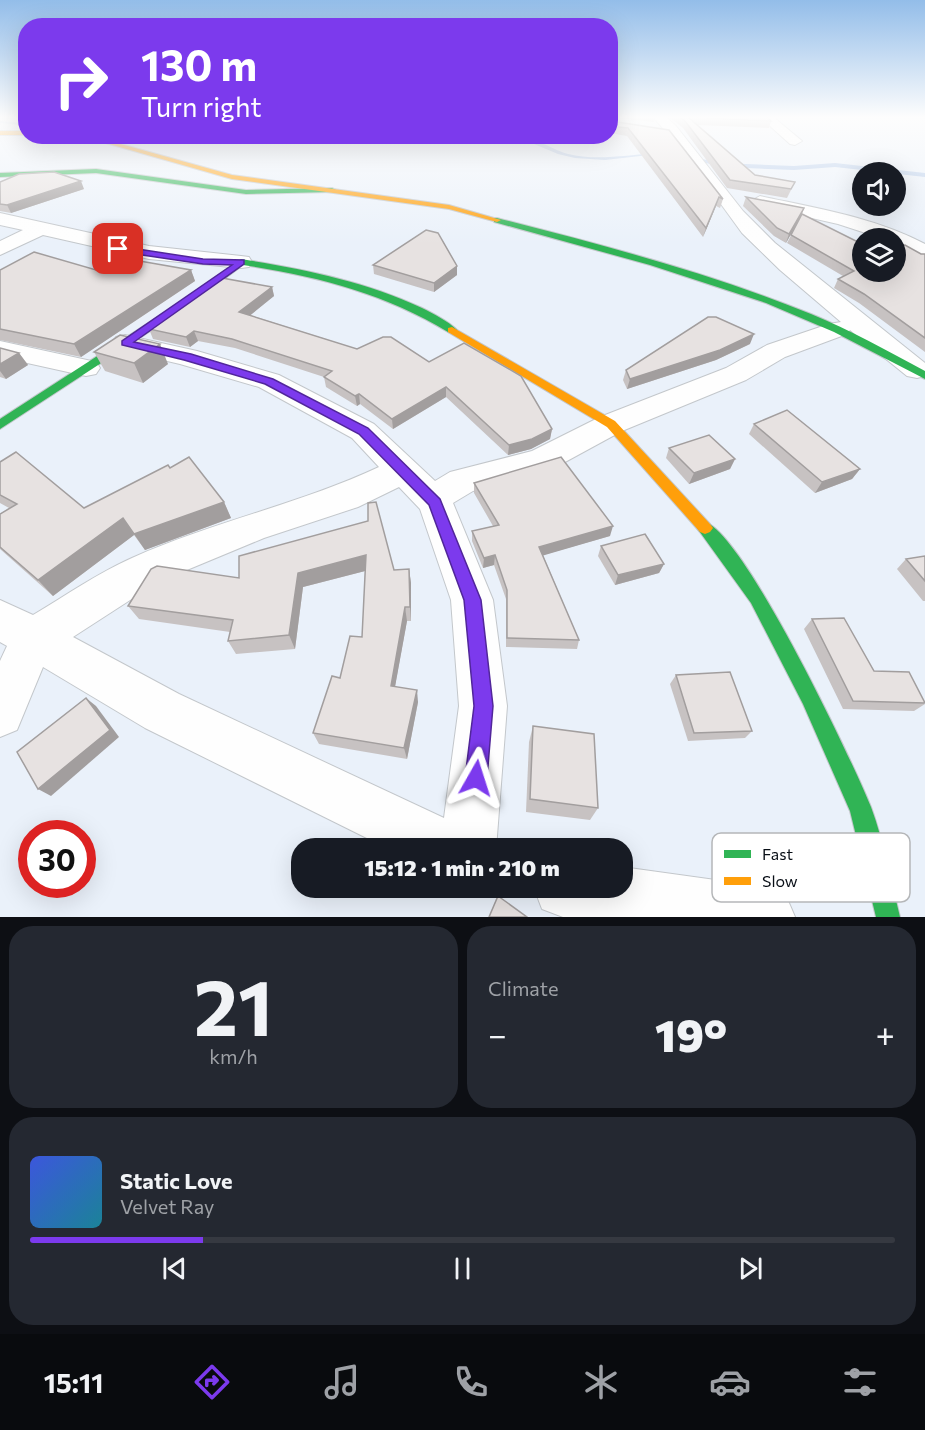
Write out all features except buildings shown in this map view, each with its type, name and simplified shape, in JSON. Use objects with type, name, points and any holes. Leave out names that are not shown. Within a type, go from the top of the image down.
[{"type":"main road","points":[[166,159],[232,177],[449,207],[577,242],[731,288],[838,329],[923,374]]},
{"type":"main road","points":[[0,175],[92,170],[131,174],[159,181],[251,191],[285,193],[332,190]]},
{"type":"main road","points":[[0,425],[125,343],[241,262],[307,273],[385,293],[426,312],[468,341],[611,424],[721,546],[757,598],[810,697],[861,810],[867,833]]},
{"type":"main road","points":[[884,902],[888,917]]},
{"type":"street","points":[[694,159],[749,229],[923,374]]},
{"type":"street","points":[[720,195],[770,203],[864,226],[900,238],[925,253]]},
{"type":"street","points":[[0,219],[118,249],[203,262],[241,262]]},
{"type":"street","points":[[0,249],[42,228]]},
{"type":"street","points":[[16,629],[144,570],[252,527],[346,498],[417,485],[462,481],[542,460],[611,424],[736,374],[776,351],[838,329]]},
{"type":"street","points":[[125,343],[187,357],[269,381],[363,431],[417,485],[472,600],[483,706],[469,838]]},
{"type":"street","points":[[0,349],[86,368]]},
{"type":"street","points":[[0,713],[16,629]]},
{"type":"street","points":[[16,629],[162,711],[426,838]]},
{"type":"street","points":[[633,898],[765,917]]},
{"type":"shaded area","points":[[0,159],[925,159],[925,917],[0,917]]},
{"type":"waterway","points":[[695,159],[722,165],[794,168],[835,165],[925,175]]},
{"type":"traffic: fast","points":[[0,175],[96,171],[246,192],[332,190]]},
{"type":"traffic: fast","points":[[497,220],[654,263],[769,301],[837,329],[925,376]]},
{"type":"traffic: fast","points":[[0,425],[177,309],[241,262],[324,277],[377,292],[428,315],[452,330]]},
{"type":"traffic: fast","points":[[705,528],[721,546],[757,598],[810,697],[861,810],[867,833]]},
{"type":"traffic: fast","points":[[884,902],[888,917]]},
{"type":"traffic: slow","points":[[166,159],[232,177],[449,207],[497,220]]},
{"type":"traffic: slow","points":[[452,330],[611,424],[705,528]]},
{"type":"route","points":[[118,249],[203,262],[241,262],[177,309],[125,343],[187,357],[269,381],[363,431],[435,502],[472,600],[483,706],[476,778]]}]
